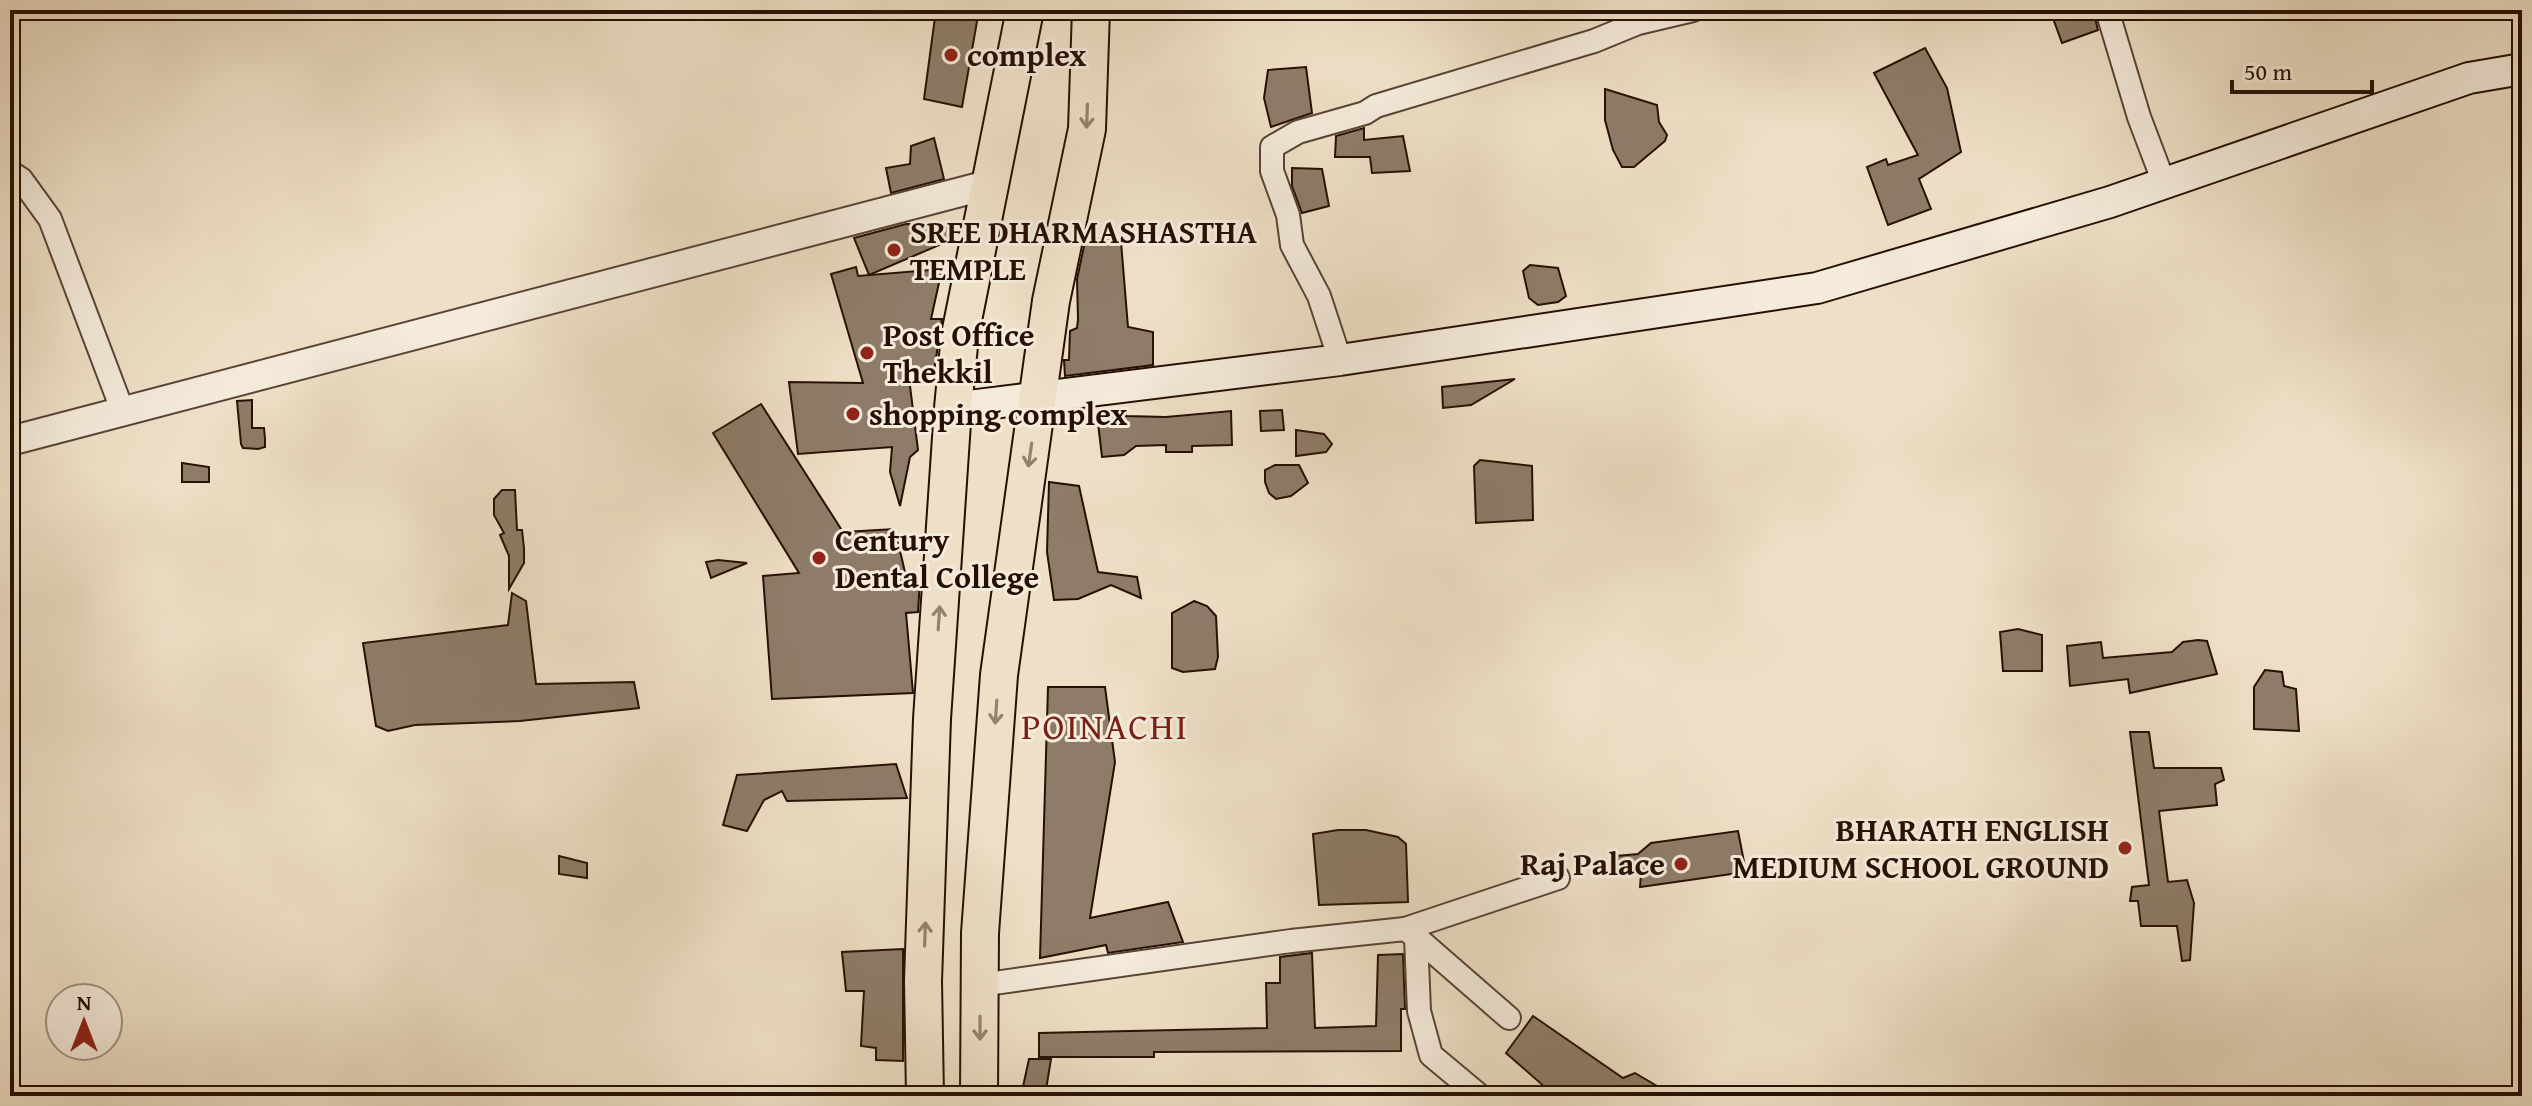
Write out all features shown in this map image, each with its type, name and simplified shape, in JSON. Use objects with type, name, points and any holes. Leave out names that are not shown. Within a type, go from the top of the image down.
[{"type":"highway","points":[[925,1096],[923,981],[932,719],[953,408],[960,335],[1025,10]]},
{"type":"highway","points":[[979,1096],[980,933],[999,675],[1051,301],[1087,129],[1091,10]]},
{"type":"main road","points":[[953,408],[1340,360],[1817,288],[2164,183],[2469,78],[2522,69]]},
{"type":"street","points":[[1340,360],[1319,296],[1292,245],[1282,193],[1272,171],[1272,147],[1298,132],[1365,113],[1376,106],[1594,41],[1638,23],[1693,10]]},
{"type":"street","points":[[2107,10],[2139,117],[2164,183]]},
{"type":"street","points":[[10,172],[21,179],[50,219],[123,412]]},
{"type":"street","points":[[10,441],[991,184]]},
{"type":"street","points":[[980,985],[1275,943],[1411,933],[1558,878]]},
{"type":"street","points":[[1411,933],[1509,1018]]},
{"type":"street","points":[[1411,933],[1419,1011],[1431,1055],[1480,1096]]},
{"type":"building","name":"complex","points":[[936,10],[979,10],[962,107],[924,99]]},
{"type":"building","points":[[2050,10],[2093,10],[2098,30],[2062,43]]},
{"type":"building","points":[[1925,48],[1947,88],[1961,152],[1919,179],[1931,209],[1888,225],[1867,167],[1886,159],[1888,165],[1918,155],[1874,73]]},
{"type":"building","points":[[1306,67],[1312,113],[1271,127],[1264,98],[1268,70]]},
{"type":"building","points":[[1605,89],[1657,105],[1659,122],[1667,135],[1665,141],[1634,167],[1622,167],[1613,150],[1605,120]]},
{"type":"building","points":[[1364,128],[1364,140],[1403,136],[1410,171],[1372,173],[1370,157],[1335,157],[1336,136]]},
{"type":"building","points":[[934,138],[944,179],[891,193],[886,168],[910,164],[911,146]]},
{"type":"building","points":[[1292,168],[1322,169],[1329,206],[1302,213],[1292,186]]},
{"type":"building","name":"SREE DHARMASHASTHA TEMPLE","points":[[906,224],[945,225],[951,240],[869,275],[854,238]]},
{"type":"building","points":[[1086,237],[1121,242],[1128,327],[1153,332],[1153,365],[1065,376],[1064,360],[1069,360],[1070,331],[1077,328],[1077,279]]},
{"type":"building","points":[[1530,265],[1558,268],[1566,296],[1558,302],[1538,305],[1529,298],[1523,271]]},
{"type":"building","points":[[856,267],[858,276],[942,269],[931,319],[942,319],[933,378],[909,378],[918,450],[910,457],[900,506],[890,472],[892,447],[798,454],[789,382],[863,383],[831,274]]},
{"type":"building","points":[[1515,379],[1471,405],[1443,408],[1442,387]]},
{"type":"building","points":[[252,400],[252,428],[264,428],[265,447],[258,449],[243,448],[241,444],[237,401]]},
{"type":"building","points":[[761,404],[843,532],[895,529],[907,581],[920,580],[918,612],[906,613],[913,693],[772,699],[763,576],[799,573],[713,433]]},
{"type":"building","points":[[1125,410],[1126,416],[1166,417],[1231,411],[1232,445],[1192,446],[1192,452],[1166,452],[1166,445],[1136,446],[1124,455],[1102,457],[1097,414]]},
{"type":"building","points":[[1282,410],[1284,430],[1261,431],[1260,411]]},
{"type":"building","points":[[1296,430],[1324,434],[1332,444],[1326,452],[1296,456]]},
{"type":"building","points":[[1480,460],[1532,466],[1533,520],[1476,523],[1474,466]]},
{"type":"building","points":[[182,463],[209,467],[209,482],[182,482]]},
{"type":"building","points":[[1275,465],[1299,465],[1308,483],[1291,496],[1276,499],[1269,493],[1265,482],[1265,470]]},
{"type":"building","points":[[1049,482],[1079,486],[1098,572],[1137,577],[1141,598],[1111,585],[1078,599],[1054,600],[1047,552]]},
{"type":"building","points":[[502,490],[515,490],[517,530],[522,530],[524,548],[524,563],[509,589],[509,556],[500,535],[504,533],[494,515],[494,499]]},
{"type":"building","points":[[706,562],[747,563],[711,578]]},
{"type":"building","points":[[512,593],[526,601],[536,684],[634,682],[639,708],[520,721],[415,725],[388,731],[376,726],[363,643],[508,625]]},
{"type":"building","points":[[1194,601],[1207,606],[1216,616],[1218,657],[1215,669],[1183,672],[1172,668],[1172,613]]},
{"type":"building","points":[[2018,629],[2042,635],[2042,671],[2003,671],[2000,632]]},
{"type":"building","points":[[2207,641],[2217,674],[2130,693],[2128,679],[2070,686],[2067,646],[2101,642],[2103,658],[2172,652],[2183,642]]},
{"type":"building","points":[[2265,670],[2282,672],[2284,686],[2296,689],[2299,731],[2254,729],[2254,687]]},
{"type":"building","points":[[1048,687],[1105,687],[1115,762],[1090,918],[1168,902],[1183,942],[1108,953],[1106,945],[1040,958]]},
{"type":"building","points":[[2130,732],[2149,732],[2154,768],[2221,768],[2224,780],[2215,784],[2217,805],[2159,811],[2168,882],[2187,880],[2194,903],[2190,960],[2182,961],[2177,926],[2141,926],[2138,901],[2130,901],[2132,887],[2149,885]]},
{"type":"building","points":[[896,764],[907,798],[787,801],[782,791],[764,800],[747,831],[723,825],[737,775]]},
{"type":"building","points":[[1366,830],[1398,837],[1406,844],[1408,902],[1319,905],[1313,834]]},
{"type":"building","name":"Raj Palace","points":[[1738,831],[1746,872],[1640,887],[1641,874],[1620,875],[1617,856],[1638,854],[1651,843]]},
{"type":"building","points":[[559,856],[587,863],[587,878],[559,874]]},
{"type":"building","points":[[903,949],[903,1061],[876,1060],[876,1048],[861,1046],[864,991],[846,991],[842,952]]},
{"type":"building","points":[[1312,953],[1315,1028],[1376,1026],[1378,955],[1403,954],[1405,1009],[1401,1009],[1401,1051],[1154,1052],[1154,1057],[1039,1057],[1039,1033],[1267,1028],[1266,983],[1280,983],[1280,957]]},
{"type":"building","points":[[1533,1016],[1623,1078],[1635,1073],[1674,1096],[1539,1096],[1546,1088],[1506,1053]]},
{"type":"building","points":[[1029,1059],[1051,1059],[1045,1096],[1021,1096]]},
{"type":"place","name":"complex","points":[[951,55]]},
{"type":"place","name":"SREE DHARMASHASTHA TEMPLE","points":[[894,250]]},
{"type":"place","name":"Post Office Thekkil","points":[[867,353]]},
{"type":"place","name":"shopping complex","points":[[853,414]]},
{"type":"place","name":"Century Dental College","points":[[819,558]]},
{"type":"place","name":"BHARATH ENGLISH MEDIUM SCHOOL GROUND","points":[[2125,848]]},
{"type":"place","name":"Raj Palace","points":[[1681,864]]},
{"type":"district","name":"POINACHI","points":[[1105,726]]}]
